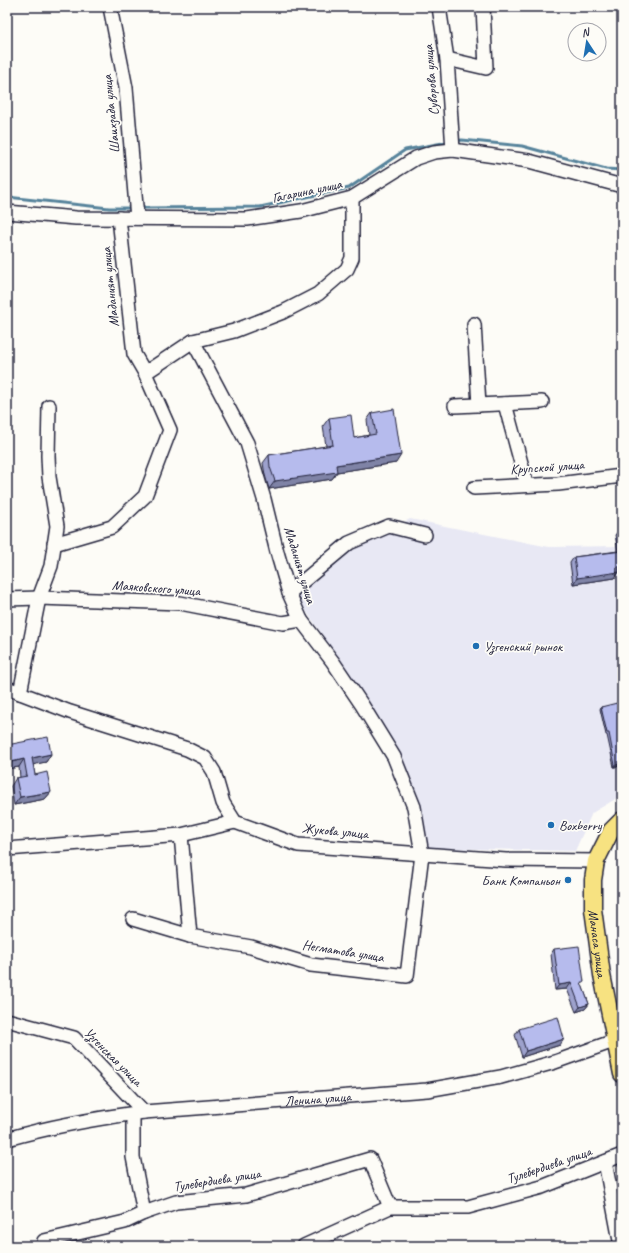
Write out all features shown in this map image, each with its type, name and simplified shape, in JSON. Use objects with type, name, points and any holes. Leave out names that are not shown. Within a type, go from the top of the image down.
[{"type":"main road","name":"Манаса улица","points":[[622,820],[611,831],[596,861],[593,880],[593,909],[602,976],[618,1037],[622,1074]]},
{"type":"street","name":"Шаихзада улица","points":[[110,7],[126,88],[137,218]]},
{"type":"street","name":"Суворова улица","points":[[439,7],[447,59],[452,150]]},
{"type":"street","points":[[447,59],[486,68],[483,7]]},
{"type":"street","name":"Гагарина улица","points":[[7,212],[76,218],[247,219],[302,211],[352,198],[416,158],[434,152],[452,150],[529,161],[622,186]]},
{"type":"street","points":[[145,373],[192,341],[234,330],[283,312],[318,294],[347,269],[352,258],[352,198]]},
{"type":"street","name":"Маданият улица","points":[[54,544],[112,527],[145,496],[170,430],[145,373],[134,354],[119,218]]},
{"type":"street","points":[[474,324],[479,405]]},
{"type":"street","name":"Маданият улица","points":[[192,341],[247,443],[264,499],[289,593],[301,620],[333,662],[362,705],[394,758],[414,806],[422,854]]},
{"type":"street","points":[[455,406],[542,402]]},
{"type":"street","points":[[505,404],[527,486]]},
{"type":"street","points":[[20,693],[39,598],[51,566],[57,526],[49,477],[49,406]]},
{"type":"street","name":"Крупской улица","points":[[474,488],[558,484],[622,476]]},
{"type":"street","points":[[289,593],[349,543],[389,526],[426,536]]},
{"type":"street","name":"Маяковского улица","points":[[7,600],[39,598],[180,603],[283,623],[301,620]]},
{"type":"street","points":[[7,688],[70,712],[187,749],[205,758],[214,772],[223,803],[236,822],[181,835],[7,850]]},
{"type":"street","name":"Жукова улица","points":[[236,822],[298,845],[506,860],[596,861]]},
{"type":"street","points":[[181,835],[190,936]]},
{"type":"street","name":"Негматова улица","points":[[133,919],[190,936],[251,948],[310,965],[407,976],[422,854]]},
{"type":"street","name":"Узгенская улица","points":[[7,1020],[74,1038],[139,1113]]},
{"type":"street","name":"Ленина улица","points":[[7,1139],[40,1130],[110,1116],[427,1090],[501,1077],[555,1062],[618,1037]]},
{"type":"street","points":[[139,1113],[133,1157],[144,1213]]},
{"type":"street","name":"Тулебердиева улица","points":[[304,1246],[390,1206],[468,1207],[542,1187],[622,1155]]},
{"type":"street","name":"Тулебердиева улица","points":[[44,1241],[125,1222],[144,1213],[176,1202],[246,1195],[370,1159],[390,1206]]},
{"type":"street","points":[[605,1162],[621,1246]]},
{"type":"shaded area","name":"Узгенский рынок","points":[[410,519],[549,547],[622,546],[622,795],[592,813],[575,851],[429,848],[421,804],[396,748],[363,695],[296,596],[351,549]]},
{"type":"building","points":[[394,409],[401,455],[336,465],[337,472],[275,481],[270,467],[269,455],[333,445],[329,418],[351,415],[354,438],[376,434],[372,413]]},
{"type":"building","points":[[622,529],[622,544],[619,530]]},
{"type":"building","points":[[622,551],[622,566],[618,567],[619,572],[577,578],[574,557]]},
{"type":"building","points":[[621,702],[622,764],[615,765],[609,733],[607,733],[601,707]]},
{"type":"building","points":[[48,737],[51,754],[32,758],[35,775],[47,772],[51,792],[20,797],[16,778],[27,776],[24,759],[7,763],[7,745]]},
{"type":"building","points":[[579,946],[584,982],[581,982],[589,1004],[580,1007],[571,983],[559,985],[554,949]]},
{"type":"building","points":[[558,1017],[564,1039],[526,1051],[519,1029]]},
{"type":"waterway","points":[[456,141],[462,140],[522,146],[606,169],[622,170]]},
{"type":"waterway","points":[[140,208],[260,207],[349,188],[405,150],[448,142]]},
{"type":"waterway","points":[[7,197],[109,208],[133,208]]},
{"type":"place","name":"Узгенский рынок","points":[[476,646]]},
{"type":"place","name":"Boxberry","points":[[551,825]]},
{"type":"place","name":"Банк Компаньон","points":[[568,880]]}]
